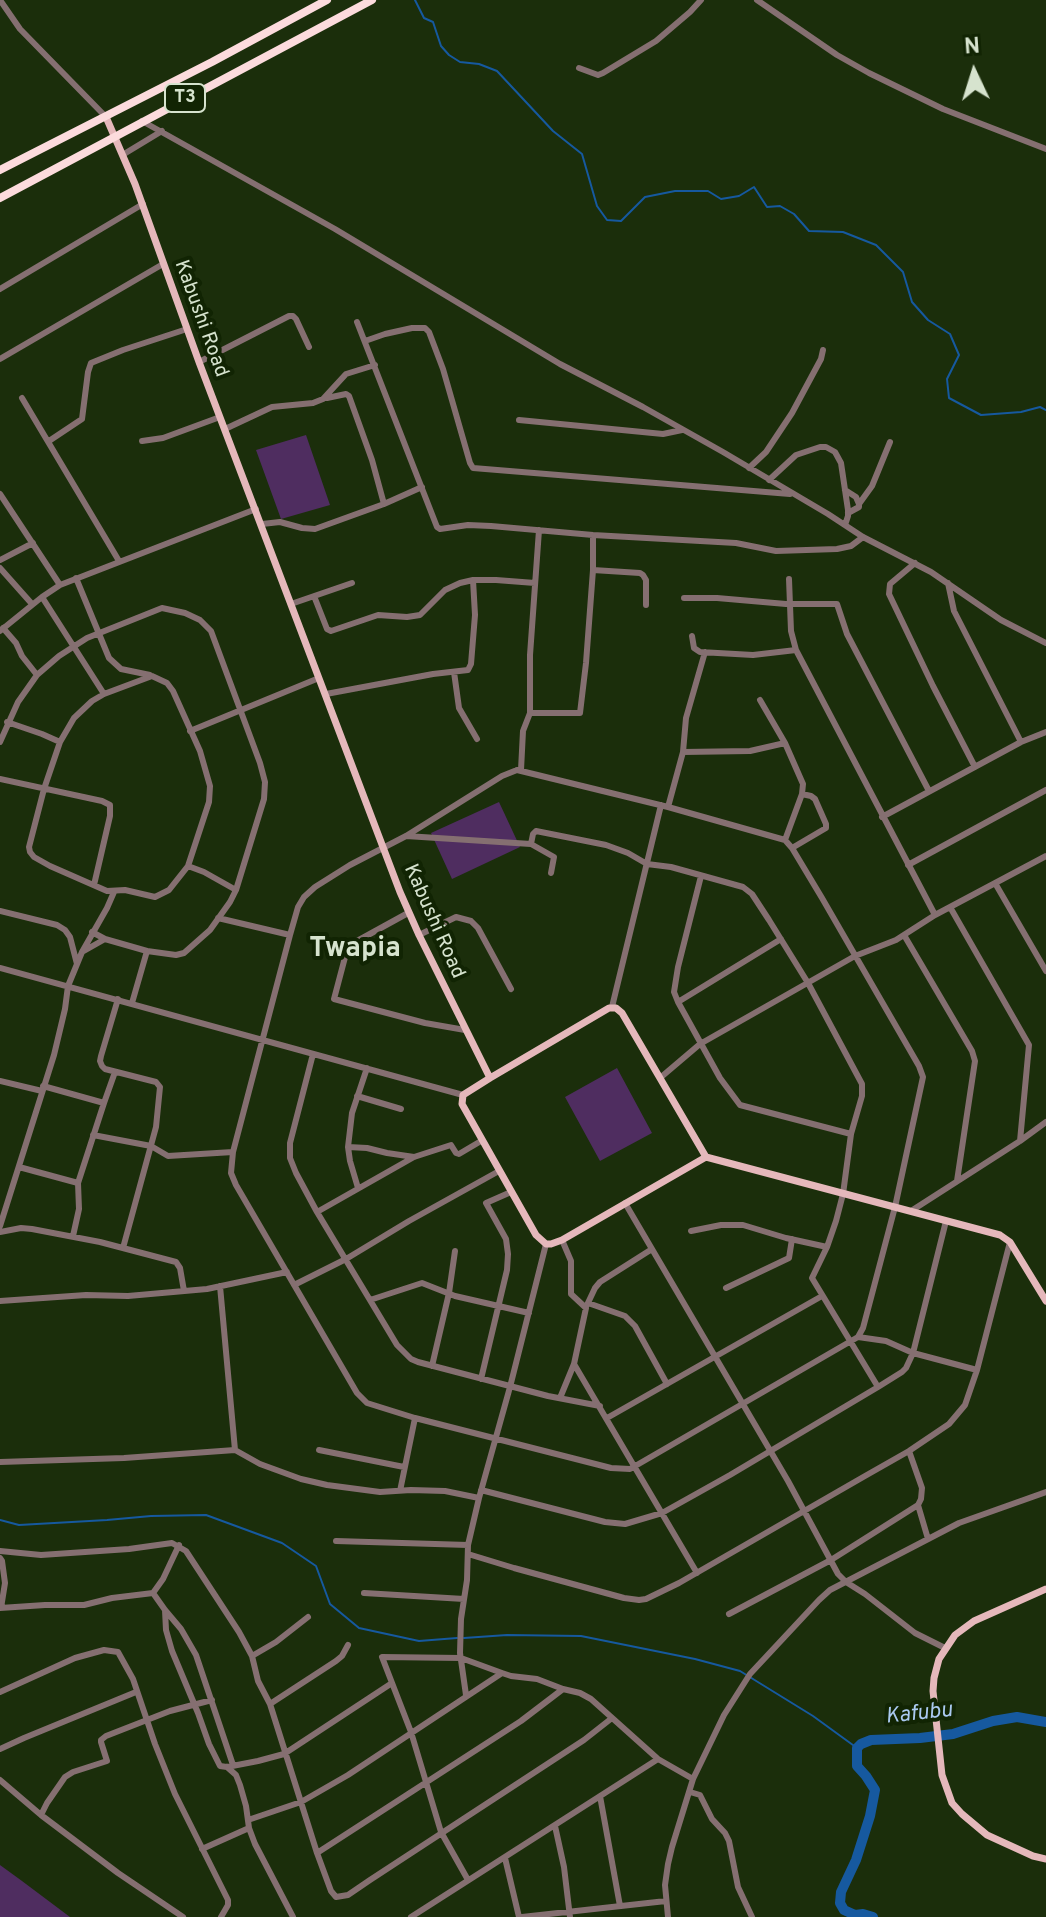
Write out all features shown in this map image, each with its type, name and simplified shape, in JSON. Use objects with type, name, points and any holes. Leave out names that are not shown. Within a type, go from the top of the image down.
[{"type":"highway","name":"T3","points":[[0,170],[327,0]]},
{"type":"highway","name":"T3","points":[[0,198],[372,0]]},
{"type":"main road","name":"Kabushi Road","points":[[106,117],[143,204],[199,362],[408,913],[490,1078]]},
{"type":"main road","points":[[706,1157],[562,1240],[546,1244],[538,1238],[481,1141],[462,1104],[463,1095],[612,1007],[619,1009],[706,1157],[1000,1235],[1010,1242],[1045,1297]]},
{"type":"main road","points":[[1046,1589],[974,1621],[955,1635],[939,1659],[933,1691],[939,1753],[952,1803],[987,1835],[1046,1859]]},
{"type":"street","points":[[0,0],[29,40],[106,117]]},
{"type":"street","points":[[579,68],[598,75],[603,73],[656,41],[701,0]]},
{"type":"street","points":[[757,0],[869,73],[943,109],[1046,149]]},
{"type":"street","points":[[142,121],[402,268],[560,364],[683,430],[863,537],[948,582],[1001,620],[1046,643]]},
{"type":"street","points":[[124,154],[162,131]]},
{"type":"street","points":[[0,289],[143,204]]},
{"type":"street","points":[[0,359],[163,264]]},
{"type":"street","points":[[199,362],[289,316],[296,319],[309,347]]},
{"type":"street","points":[[357,322],[440,529],[479,525],[736,543],[776,551],[837,549],[851,546],[863,537]]},
{"type":"street","points":[[365,341],[412,328],[425,328],[429,332],[473,468],[791,494]]},
{"type":"street","points":[[49,441],[82,419],[91,363],[187,329]]},
{"type":"street","points":[[749,468],[766,452],[792,413],[823,350]]},
{"type":"street","points":[[323,399],[346,374],[375,365]]},
{"type":"street","points":[[225,429],[272,407],[313,403],[346,394],[372,460],[384,504]]},
{"type":"street","points":[[22,398],[119,561]]},
{"type":"street","points":[[142,441],[163,438],[220,417]]},
{"type":"street","points":[[519,420],[663,434],[683,430]]},
{"type":"street","points":[[848,513],[859,507],[872,486],[890,442]]},
{"type":"street","points":[[769,480],[796,455],[820,447],[835,452],[841,463],[845,490],[848,513],[845,525]]},
{"type":"street","points":[[262,524],[280,522],[315,529],[422,487]]},
{"type":"street","points":[[845,490],[856,497],[859,504]]},
{"type":"street","points":[[0,494],[60,585]]},
{"type":"street","points":[[3,628],[60,585],[256,509]]},
{"type":"street","points":[[521,770],[522,735],[530,713],[530,655],[539,530]]},
{"type":"street","points":[[530,713],[580,713],[593,570],[593,535]]},
{"type":"street","points":[[0,560],[33,543]]},
{"type":"street","points":[[915,563],[890,584],[889,594],[975,767]]},
{"type":"street","points":[[0,568],[32,604]]},
{"type":"street","points":[[593,570],[643,575],[646,580],[646,605]]},
{"type":"street","points":[[76,578],[114,664],[121,669],[152,676],[170,686],[200,751],[210,786],[209,802],[188,866],[169,890],[160,896],[150,897],[125,890],[114,892],[102,889],[50,866],[30,852],[29,847],[44,789],[66,729],[81,710],[104,694],[152,676]]},
{"type":"street","points":[[789,579],[791,631],[796,650],[935,915]]},
{"type":"street","points":[[314,596],[327,629],[331,631],[374,615],[420,615],[445,590],[460,583],[473,580],[535,583]]},
{"type":"street","points":[[326,694],[471,669],[475,615],[473,580]]},
{"type":"street","points":[[948,582],[954,611],[1021,742]]},
{"type":"street","points":[[291,604],[352,583]]},
{"type":"street","points":[[42,597],[104,694]]},
{"type":"street","points":[[684,598],[837,604],[847,634],[929,791]]},
{"type":"street","points":[[0,742],[7,722],[37,675],[72,646],[162,608],[200,620],[211,631],[265,782],[264,799],[236,890],[210,930],[184,953],[176,955],[147,951],[92,932]]},
{"type":"street","points":[[0,618],[3,628],[37,675]]},
{"type":"street","points":[[692,636],[695,649],[705,652],[753,655],[796,650]]},
{"type":"street","points":[[612,1007],[647,864],[683,752],[686,718],[705,652]]},
{"type":"street","points":[[454,672],[459,708],[477,739]]},
{"type":"street","points":[[190,731],[319,678]]},
{"type":"street","points":[[760,700],[785,743],[803,784],[785,840]]},
{"type":"street","points":[[7,722],[60,742]]},
{"type":"street","points":[[882,817],[1021,742],[1046,732]]},
{"type":"street","points":[[683,752],[750,751],[785,743]]},
{"type":"street","points":[[521,770],[785,840],[923,1077],[895,1207],[858,1337],[635,1467],[624,1470],[415,1418],[367,1403],[357,1393],[236,1185],[231,1167],[298,907],[315,887],[406,836],[502,776],[521,770]]},
{"type":"street","points":[[0,779],[110,805],[94,885]]},
{"type":"street","points":[[908,865],[1046,790]]},
{"type":"street","points":[[792,848],[826,828],[815,799],[802,794]]},
{"type":"street","points":[[531,844],[533,832],[538,831],[610,846],[647,864],[671,867],[748,889],[781,939],[862,1084],[843,1194],[827,1247],[812,1278],[878,1387]]},
{"type":"street","points":[[406,836],[531,844],[554,857],[551,873]]},
{"type":"street","points":[[660,1078],[700,1044],[855,956],[904,935],[995,883],[1045,860]]},
{"type":"street","points":[[188,866],[236,890]]},
{"type":"street","points":[[701,876],[674,992],[700,1044],[740,1105],[851,1134]]},
{"type":"street","points":[[995,883],[1046,971]]},
{"type":"street","points":[[102,889],[107,908]]},
{"type":"street","points":[[0,1226],[8,1191],[19,1167],[60,1032],[68,986],[114,892]]},
{"type":"street","points":[[950,907],[1029,1045],[1020,1141]]},
{"type":"street","points":[[0,911],[57,925],[65,930],[77,964]]},
{"type":"street","points":[[408,913],[348,946],[334,999],[465,1030]]},
{"type":"street","points":[[419,935],[456,917],[471,921],[485,940],[511,989]]},
{"type":"street","points":[[218,918],[290,935]]},
{"type":"street","points":[[904,935],[975,1061],[957,1181]]},
{"type":"street","points":[[82,952],[105,939]]},
{"type":"street","points":[[678,1002],[781,939]]},
{"type":"street","points":[[132,1003],[147,951]]},
{"type":"street","points":[[0,968],[463,1095]]},
{"type":"street","points":[[118,999],[100,1061],[105,1069],[159,1084],[160,1105],[123,1248]]},
{"type":"street","points":[[313,1054],[290,1143],[290,1158],[317,1212],[401,1350],[411,1359],[432,1366],[600,1406]]},
{"type":"street","points":[[358,1188],[348,1147],[357,1096],[367,1068]]},
{"type":"street","points":[[73,1236],[79,1209],[78,1183],[115,1072]]},
{"type":"street","points":[[0,1081],[104,1103]]},
{"type":"street","points":[[357,1096],[401,1109]]},
{"type":"street","points":[[911,1211],[1046,1122]]},
{"type":"street","points":[[93,1135],[151,1146],[168,1156],[233,1152]]},
{"type":"street","points":[[317,1212],[414,1157],[451,1145],[459,1154],[481,1141]]},
{"type":"street","points":[[348,1147],[414,1157]]},
{"type":"street","points":[[19,1167],[78,1183]]},
{"type":"street","points":[[294,1285],[346,1259],[499,1171]]},
{"type":"street","points":[[481,1379],[507,1270],[508,1254],[506,1239],[486,1203],[511,1192]]},
{"type":"street","points":[[625,1203],[805,1511],[838,1574],[915,1633],[945,1648]]},
{"type":"street","points":[[0,1462],[235,1450],[251,1461],[301,1479],[354,1490],[480,1494],[616,1524],[634,1523],[662,1513],[902,1372],[913,1353],[946,1221]]},
{"type":"street","points":[[691,1231],[721,1225],[743,1225],[827,1247]]},
{"type":"street","points":[[0,1232],[21,1228],[73,1236],[176,1262],[184,1291]]},
{"type":"street","points":[[726,1288],[789,1258],[792,1239]]},
{"type":"street","points":[[562,1240],[571,1261],[571,1294],[587,1306],[625,1316],[635,1326],[667,1384]]},
{"type":"street","points":[[336,1541],[468,1549],[532,1574],[639,1600],[664,1591],[909,1451],[955,1418],[965,1405],[977,1370],[1010,1242]]},
{"type":"street","points":[[466,1695],[461,1627],[468,1549],[546,1244]]},
{"type":"street","points":[[560,1398],[574,1364],[587,1306],[595,1288],[652,1249]]},
{"type":"street","points":[[432,1366],[455,1251]]},
{"type":"street","points":[[0,1301],[184,1291],[287,1272]]},
{"type":"street","points":[[370,1300],[419,1283],[529,1313]]},
{"type":"street","points":[[220,1286],[235,1450]]},
{"type":"street","points":[[607,1418],[822,1296]]},
{"type":"street","points":[[858,1337],[886,1341],[913,1353],[977,1370]]},
{"type":"street","points":[[574,1364],[697,1573]]},
{"type":"street","points":[[400,1491],[415,1418]]},
{"type":"street","points":[[319,1450],[404,1467]]},
{"type":"street","points":[[729,1614],[831,1560],[918,1505],[922,1488],[909,1451]]},
{"type":"street","points":[[668,1917],[665,1885],[672,1847],[693,1779],[724,1715],[748,1676],[824,1595],[968,1519],[1046,1492]]},
{"type":"street","points":[[918,1505],[928,1539]]},
{"type":"street","points":[[0,1551],[41,1555],[172,1543],[186,1551],[252,1656],[317,1853],[336,1897],[348,1895],[584,1740],[612,1718]]},
{"type":"street","points":[[0,1558],[5,1583],[0,1608],[84,1605],[153,1593],[179,1545]]},
{"type":"street","points":[[153,1593],[181,1629],[196,1655],[230,1766],[240,1785],[248,1824],[262,1859],[293,1917]]},
{"type":"street","points":[[364,1593],[464,1599]]},
{"type":"street","points":[[165,1610],[172,1651],[217,1764],[222,1767],[284,1754],[392,1683]]},
{"type":"street","points":[[252,1656],[308,1617]]},
{"type":"street","points":[[270,1704],[336,1661],[348,1645]]},
{"type":"street","points":[[0,1692],[75,1658],[110,1649],[122,1656],[175,1794],[228,1900],[221,1917]]},
{"type":"street","points":[[468,1880],[441,1832],[411,1732],[382,1657],[461,1658],[511,1676],[537,1679],[580,1693],[591,1699],[658,1759],[693,1779]]},
{"type":"street","points":[[202,1849],[248,1824],[301,1802],[348,1775],[502,1673]]},
{"type":"street","points":[[317,1853],[521,1721],[563,1689]]},
{"type":"street","points":[[0,1749],[136,1692]]},
{"type":"street","points":[[41,1815],[65,1777],[107,1761],[102,1738],[194,1703],[212,1700]]},
{"type":"street","points":[[411,1917],[658,1759]]},
{"type":"street","points":[[0,1780],[118,1873],[183,1917]]},
{"type":"street","points":[[690,1792],[700,1795],[712,1819],[729,1841],[738,1887],[752,1917]]},
{"type":"street","points":[[600,1796],[618,1917]]},
{"type":"street","points":[[555,1826],[564,1867],[569,1914]]},
{"type":"street","points":[[505,1858],[520,1917],[666,1901]]},
{"type":"street","points":[[420,1911],[427,1917]]},
{"type":"shaded area","points":[[306,435],[330,505],[281,519],[256,450]]},
{"type":"shaded area","points":[[499,802],[520,847],[452,879],[431,833]]},
{"type":"shaded area","points":[[617,1068],[652,1133],[600,1161],[565,1097]]},
{"type":"shaded area","points":[[0,1865],[22,1881],[70,1917],[0,1917]]},
{"type":"waterway","points":[[415,0],[424,18],[433,22],[441,46],[449,55],[460,62],[479,64],[497,71],[553,131],[582,154],[597,206],[607,220],[621,221],[645,197],[675,191],[708,191],[721,199],[739,196],[754,187],[767,207],[780,206],[794,214],[809,231],[843,232],[876,245],[903,272],[912,302],[928,320],[950,334],[959,355],[947,379],[949,398],[981,415],[1021,412],[1040,407],[1046,410]]},
{"type":"waterway","points":[[0,1520],[19,1525],[206,1515],[282,1543],[316,1566],[330,1604],[359,1628],[419,1641],[457,1638]]},
{"type":"waterway","points":[[464,1638],[581,1636],[740,1671],[813,1716],[857,1748]]},
{"type":"waterway","name":"Kafubu","points":[[873,1917],[855,1915],[844,1910],[840,1903],[841,1892],[856,1860],[870,1816],[875,1790],[857,1766],[857,1748],[871,1740],[953,1734],[1017,1717],[1046,1722]]},
{"type":"district","name":"Twapia","points":[[355,950]]}]
